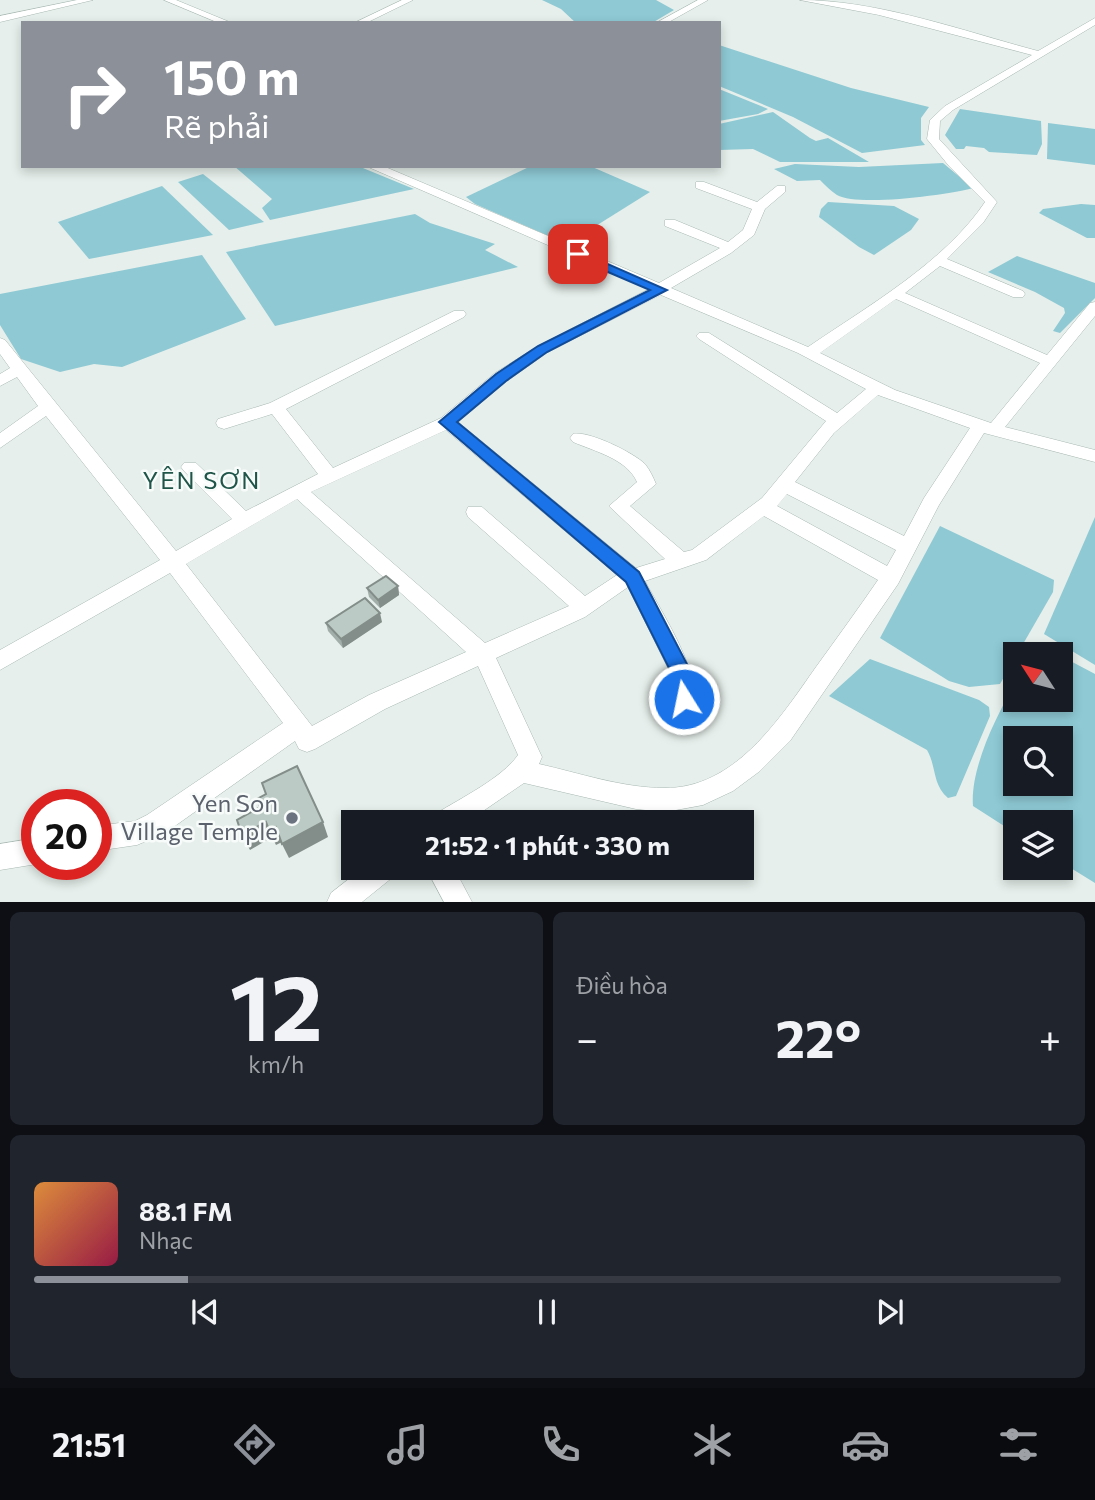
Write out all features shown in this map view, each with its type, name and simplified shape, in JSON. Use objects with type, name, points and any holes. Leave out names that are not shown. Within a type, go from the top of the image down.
[{"type":"street","points":[[0,19],[89,0]]},
{"type":"street","points":[[168,0],[223,21]]},
{"type":"street","points":[[362,21],[409,0]]},
{"type":"street","points":[[664,21],[704,0]]},
{"type":"street","points":[[804,0],[880,12],[1040,54]]},
{"type":"street","points":[[0,9],[27,21]]},
{"type":"street","points":[[809,353],[893,293],[972,230],[991,202],[953,164],[933,139],[935,120],[949,108],[1095,21]]},
{"type":"street","points":[[377,168],[809,353],[877,388],[932,411],[1095,456]]},
{"type":"street","points":[[700,185],[759,207]]},
{"type":"street","points":[[0,661],[298,490],[411,441],[447,422],[501,377],[542,349],[660,290],[730,247],[749,232],[759,207],[781,189]]},
{"type":"street","points":[[670,223],[730,247]]},
{"type":"street","points":[[936,259],[1018,294]]},
{"type":"street","points":[[893,293],[1048,361]]},
{"type":"street","points":[[521,771],[636,797],[665,800],[694,797],[724,783],[752,763],[782,734],[891,578],[931,503],[987,428],[1095,306]]},
{"type":"street","points":[[224,423],[275,407],[459,314]]},
{"type":"street","points":[[704,336],[838,421]]},
{"type":"street","points":[[0,342],[48,407],[174,563],[304,736]]},
{"type":"street","points":[[0,381],[19,369]]},
{"type":"street","points":[[112,837],[137,833],[156,824],[304,736],[584,607],[622,581],[699,555],[763,507],[785,485],[822,437],[877,388]]},
{"type":"street","points":[[0,442],[48,407]]},
{"type":"street","points":[[275,407],[329,475]]},
{"type":"street","points":[[447,422],[633,577],[679,668],[684,699]]},
{"type":"street","points":[[579,438],[633,463],[645,474],[647,484],[618,506],[681,561]]},
{"type":"street","points":[[190,467],[244,520]]},
{"type":"street","points":[[785,485],[908,547]]},
{"type":"street","points":[[298,490],[483,654],[530,757],[521,771],[464,810]]},
{"type":"street","points":[[763,507],[891,578]]},
{"type":"street","points":[[475,512],[584,607]]},
{"type":"street","points":[[0,858],[21,853]]},
{"type":"street","points":[[340,901],[368,880]]},
{"type":"street","points":[[446,880],[459,901]]},
{"type":"water","points":[[542,0],[656,0],[674,10],[655,21],[574,21],[561,9]]},
{"type":"water","points":[[721,46],[851,88],[929,107],[921,118],[921,140],[925,145],[862,153],[793,117],[721,87]]},
{"type":"water","points":[[721,90],[768,109],[758,114],[721,121]]},
{"type":"water","points":[[960,109],[1041,121],[1042,144],[1037,155],[989,152],[984,148],[966,146],[964,149],[956,149],[945,135]]},
{"type":"water","points":[[773,112],[810,138],[816,141],[828,138],[869,162],[780,162],[753,149],[721,150],[721,124]]},
{"type":"water","points":[[1048,123],[1095,129],[1095,165],[1047,159]]},
{"type":"water","points":[[943,163],[973,188],[944,194],[863,200],[837,195],[820,180],[797,181],[774,169],[795,164],[859,167]]},
{"type":"water","points":[[236,168],[363,168],[414,189],[270,220],[262,208],[272,199]]},
{"type":"water","points":[[527,168],[595,168],[650,192],[567,244],[475,204],[466,197]]},
{"type":"water","points":[[203,174],[264,222],[229,230],[178,182]]},
{"type":"water","points":[[162,186],[213,235],[89,259],[58,222]]},
{"type":"water","points":[[828,202],[894,206],[919,219],[911,230],[874,255],[819,217],[821,209]]},
{"type":"water","points":[[1095,205],[1095,238],[1087,238],[1039,213],[1043,209]]},
{"type":"water","points":[[415,214],[430,223],[495,244],[485,250],[518,267],[275,326],[226,252]]},
{"type":"water","points":[[202,255],[246,319],[122,367],[94,364],[60,372],[21,359],[0,325],[0,294]]},
{"type":"water","points":[[1017,256],[1095,283],[1095,298],[1060,333],[1053,331],[1065,313],[1064,308],[988,272]]},
{"type":"water","points":[[1095,517],[1095,665],[1073,652],[1073,642],[1057,642],[1044,634]]},
{"type":"water","points":[[940,526],[1054,580],[1053,592],[1024,642],[1003,642],[1003,679],[1000,684],[969,687],[949,681],[880,638]]},
{"type":"water","points":[[870,659],[979,700],[989,707],[990,716],[956,796],[948,798],[939,787],[927,750],[829,696]]},
{"type":"water","points":[[1073,662],[1095,674],[1095,883],[1073,869],[1073,810],[1003,810],[1003,825],[973,806],[973,791],[980,760],[1003,706],[1003,712],[1073,712]]},
{"type":"building","points":[[386,576],[398,586],[378,600],[367,588]]},
{"type":"building","points":[[365,598],[380,613],[341,639],[326,623]]},
{"type":"building","name":"Yen Son Village Temple","points":[[297,766],[323,822],[282,844],[276,827],[269,830],[266,822],[242,835],[237,820],[260,807],[257,799],[266,794],[262,783]]},
{"type":"place","name":"Yen Son Village Temple","points":[[292,818]]},
{"type":"district","name":"YÊN SƠN","points":[[202,481]]},
{"type":"route","points":[[578,254],[660,290],[542,349],[501,377],[447,422],[537,500],[633,577],[679,668],[684,699]]}]
